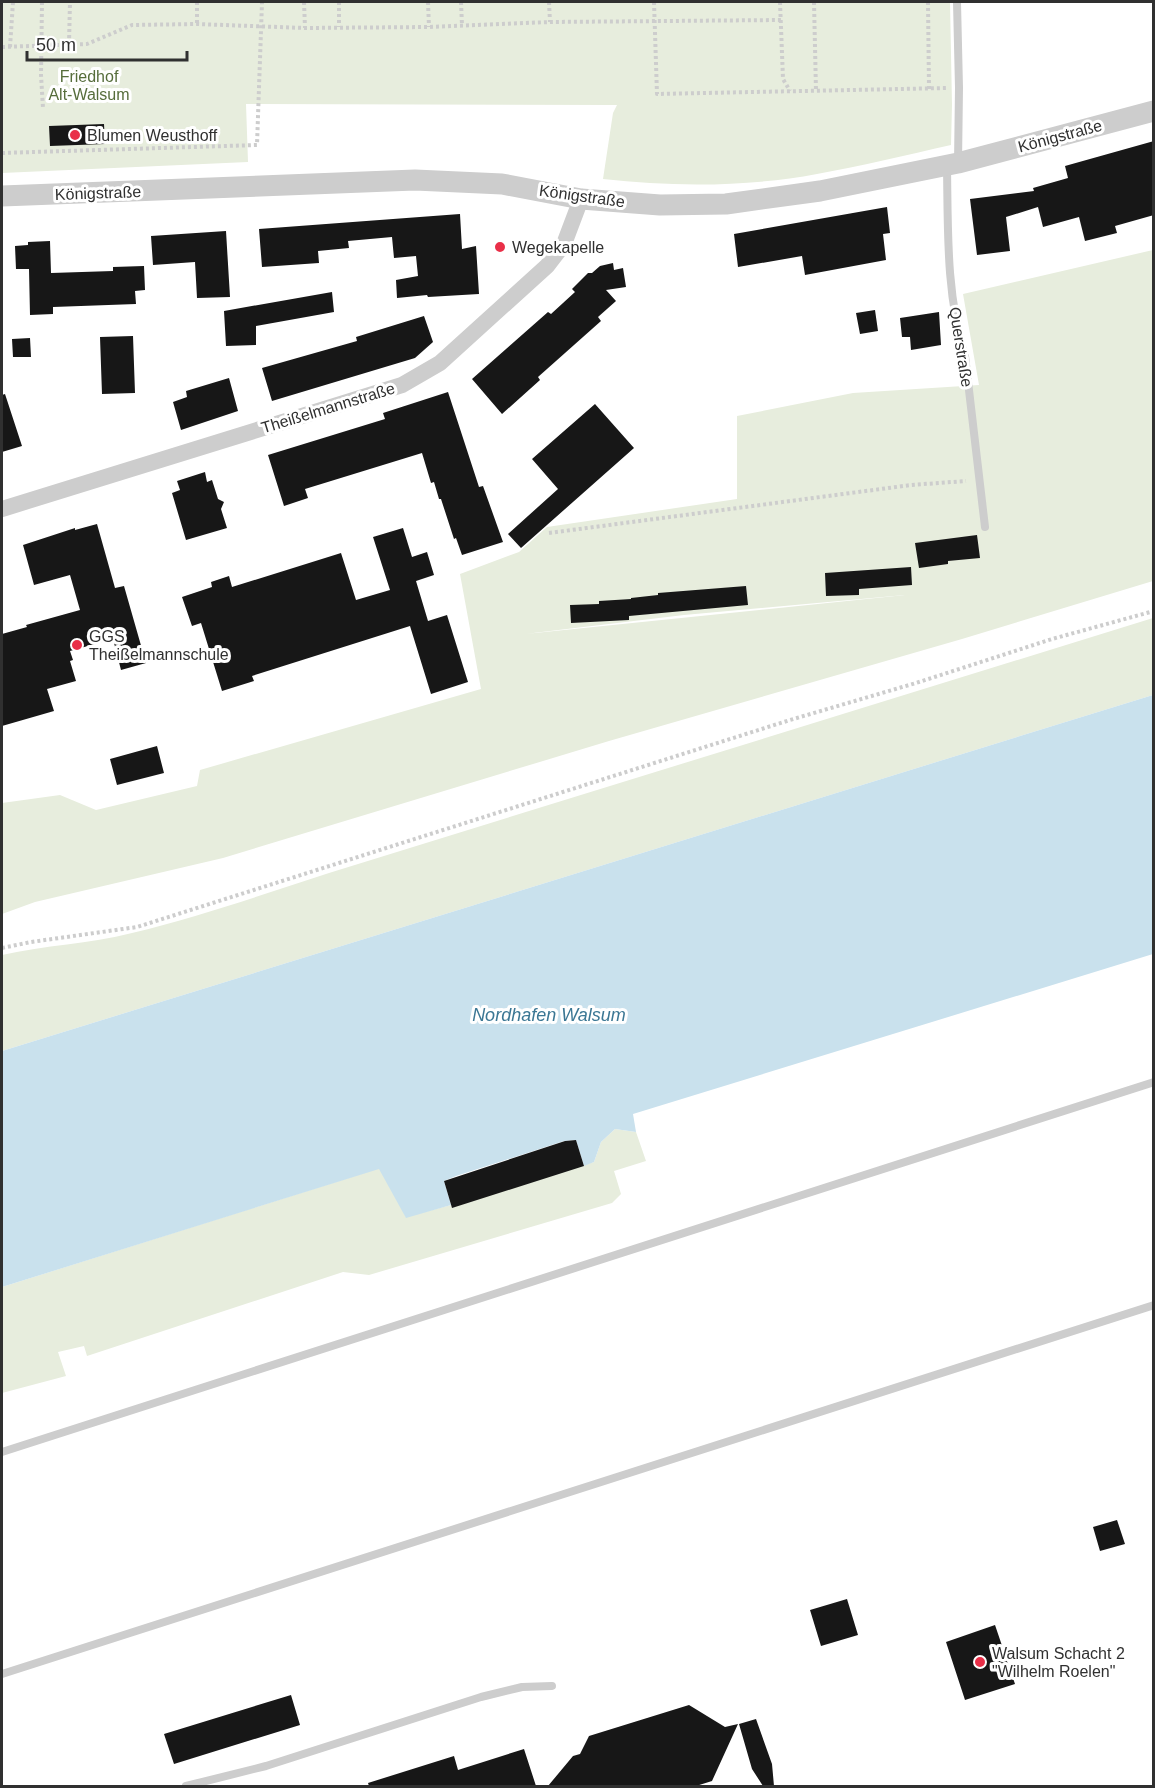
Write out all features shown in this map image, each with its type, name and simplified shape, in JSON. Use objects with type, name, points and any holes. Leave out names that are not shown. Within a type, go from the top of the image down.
[{"type":"street","name":"Königstraße","points":[[2,196],[415,180],[502,184],[581,199],[660,206],[726,204],[820,190],[953,164],[1154,111]]},
{"type":"street","name":"Theißelmannstraße","points":[[2,509],[402,385],[440,363],[547,266],[564,244],[581,199]]},
{"type":"lane","name":"Querstraße","points":[[957,2],[960,88],[953,164],[949,252],[957,332],[965,356],[985,527]]},
{"type":"lane","points":[[2,1452],[1154,1082]]},
{"type":"lane","points":[[2,1674],[1154,1305]]},
{"type":"lane","points":[[186,1786],[266,1766],[481,1697],[522,1687],[552,1686]]},
{"type":"path","points":[[10,47],[13,2]]},
{"type":"path","points":[[42,2],[43,108]]},
{"type":"path","points":[[69,44],[70,2]]},
{"type":"path","points":[[197,2],[197,24]]},
{"type":"path","points":[[2,153],[257,145],[262,2]]},
{"type":"path","points":[[304,2],[305,28]]},
{"type":"path","points":[[339,2],[339,27]]},
{"type":"path","points":[[428,2],[429,27]]},
{"type":"path","points":[[461,2],[462,25]]},
{"type":"path","points":[[549,2],[550,22]]},
{"type":"path","points":[[654,2],[657,94],[960,88]]},
{"type":"path","points":[[780,2],[783,79],[790,92]]},
{"type":"path","points":[[814,2],[816,91]]},
{"type":"path","points":[[928,2],[929,89]]},
{"type":"path","points":[[2,47],[87,44],[132,25],[197,24],[305,28],[429,27],[550,22],[781,20]]},
{"type":"path","points":[[549,532],[911,485],[979,480]]},
{"type":"path","points":[[2,948],[137,927],[790,720],[916,683],[1052,639],[1154,611]]},
{"type":"green space","name":"Friedhof Alt-Walsum","points":[[2,2],[950,2],[951,145],[851,168],[791,178],[710,184],[656,183],[603,179],[613,113],[617,105],[246,104],[248,162],[2,173]]},
{"type":"green space","points":[[1153,250],[1153,581],[609,741],[223,858],[35,902],[2,914],[2,803],[60,795],[96,810],[197,786],[200,770],[481,689],[460,574],[519,552],[547,527],[737,499],[737,416],[853,393],[979,385],[963,294]],"holes":[[[905,595],[525,634],[684,615]]]},
{"type":"green space","points":[[1153,618],[1153,695],[2,1051],[2,955],[116,937],[182,920]]},
{"type":"green space","points":[[615,1129],[636,1132],[646,1161],[614,1171],[621,1194],[612,1203],[369,1275],[343,1272],[87,1356],[84,1346],[58,1352],[66,1376],[2,1393],[2,1287],[380,1168],[406,1217],[451,1205],[452,1207],[594,1162],[601,1142]]},
{"type":"water","name":"Nordhafen Walsum","points":[[1153,695],[1153,954],[633,1114],[636,1132],[615,1129],[601,1142],[594,1162],[584,1166],[576,1140],[564,1141],[456,1176],[444,1181],[451,1205],[406,1218],[379,1169],[2,1287],[2,1051]]},
{"type":"building","points":[[104,124],[105,144],[50,146],[49,126]]},
{"type":"building","points":[[1154,141],[1154,215],[1115,226],[1117,233],[1085,241],[1079,217],[1043,227],[1038,207],[1006,217],[1010,251],[977,255],[970,199],[1034,191],[1033,188],[1068,178],[1065,166]]},
{"type":"building","points":[[887,207],[890,233],[883,234],[886,260],[805,275],[802,256],[738,267],[734,234]]},
{"type":"building","points":[[460,214],[462,249],[476,246],[479,294],[397,298],[396,280],[418,276],[416,256],[394,258],[392,237],[348,241],[349,248],[318,251],[319,263],[262,267],[259,229]]},
{"type":"building","points":[[226,231],[230,297],[197,298],[195,262],[153,265],[151,236]]},
{"type":"building","points":[[50,241],[51,273],[113,271],[113,267],[144,266],[145,290],[135,291],[136,304],[53,307],[53,314],[30,315],[29,269],[16,269],[15,246],[28,245],[28,242]]},
{"type":"building","points":[[613,263],[614,270],[623,268],[626,287],[606,290],[616,301],[598,317],[601,321],[538,377],[540,380],[502,414],[472,379],[548,312],[551,314],[575,292],[572,289],[588,273],[592,273],[600,266]]},
{"type":"building","points":[[332,292],[334,312],[256,326],[256,345],[226,346],[224,311]]},
{"type":"building","points":[[875,310],[878,331],[860,334],[856,313]]},
{"type":"building","points":[[939,312],[941,345],[911,350],[910,337],[902,337],[900,318]]},
{"type":"building","points":[[424,316],[433,342],[415,358],[272,401],[262,368],[357,341],[356,337]]},
{"type":"building","points":[[133,336],[135,393],[102,394],[100,337]]},
{"type":"building","points":[[30,338],[31,357],[13,357],[12,339]]},
{"type":"building","points":[[229,378],[238,411],[181,430],[173,402],[187,397],[186,391]]},
{"type":"building","points":[[448,392],[479,487],[483,486],[503,542],[462,555],[434,482],[431,483],[422,453],[305,489],[308,498],[284,506],[268,455],[385,419],[383,413]]},
{"type":"building","points":[[5,394],[22,446],[2,452],[2,395]]},
{"type":"building","points":[[595,404],[634,448],[521,548],[508,534],[558,489],[532,459]]},
{"type":"building","points":[[205,472],[207,482],[212,480],[218,499],[224,502],[221,509],[227,528],[186,540],[172,493],[180,490],[177,481]]},
{"type":"building","points":[[97,524],[115,588],[124,586],[146,663],[121,670],[113,639],[70,651],[73,660],[70,661],[76,681],[47,689],[54,711],[2,726],[2,634],[80,610],[70,575],[34,585],[23,545],[75,528],[75,530]]},
{"type":"building","points":[[403,528],[412,557],[427,552],[434,575],[416,581],[428,621],[447,615],[468,682],[431,694],[410,626],[252,676],[254,681],[222,691],[201,623],[192,626],[182,597],[212,587],[211,582],[229,576],[232,587],[341,553],[356,600],[390,590],[373,537]]},
{"type":"building","points":[[977,535],[980,558],[948,561],[948,564],[919,568],[915,543]]},
{"type":"building","points":[[911,567],[912,585],[859,589],[859,595],[826,596],[825,573]]},
{"type":"building","points":[[746,586],[748,605],[629,616],[629,620],[571,623],[570,605],[599,604],[599,601],[631,599],[658,595],[658,593]]},
{"type":"building","points":[[157,746],[164,773],[117,785],[110,759]]},
{"type":"building","points":[[576,1140],[584,1166],[452,1208],[444,1181],[565,1141]]},
{"type":"building","points":[[1117,1520],[1125,1544],[1100,1551],[1093,1527]]},
{"type":"building","points":[[847,1599],[858,1635],[821,1646],[810,1610]]},
{"type":"building","name":"Walsum Schacht 2 \"Wilhelm Roelen\"","points":[[995,1625],[1015,1684],[965,1700],[946,1642]]},
{"type":"building","points":[[291,1695],[300,1725],[174,1764],[164,1734]]},
{"type":"building","points":[[689,1705],[725,1727],[738,1724],[712,1781],[696,1786],[548,1786],[573,1756],[580,1754],[589,1736]]},
{"type":"building","points":[[756,1719],[772,1764],[774,1786],[763,1786],[752,1769],[739,1724]]},
{"type":"building","points":[[524,1749],[536,1786],[369,1786],[368,1783],[454,1756],[458,1770]]},
{"type":"place","name":"Blumen Weusthoff","points":[[75,135]]},
{"type":"place","name":"Wegekapelle","points":[[500,247]]},
{"type":"place","name":"GGS Theißelmannschule","points":[[77,645]]},
{"type":"place","name":"Walsum Schacht 2 \"Wilhelm Roelen\"","points":[[980,1662]]}]
